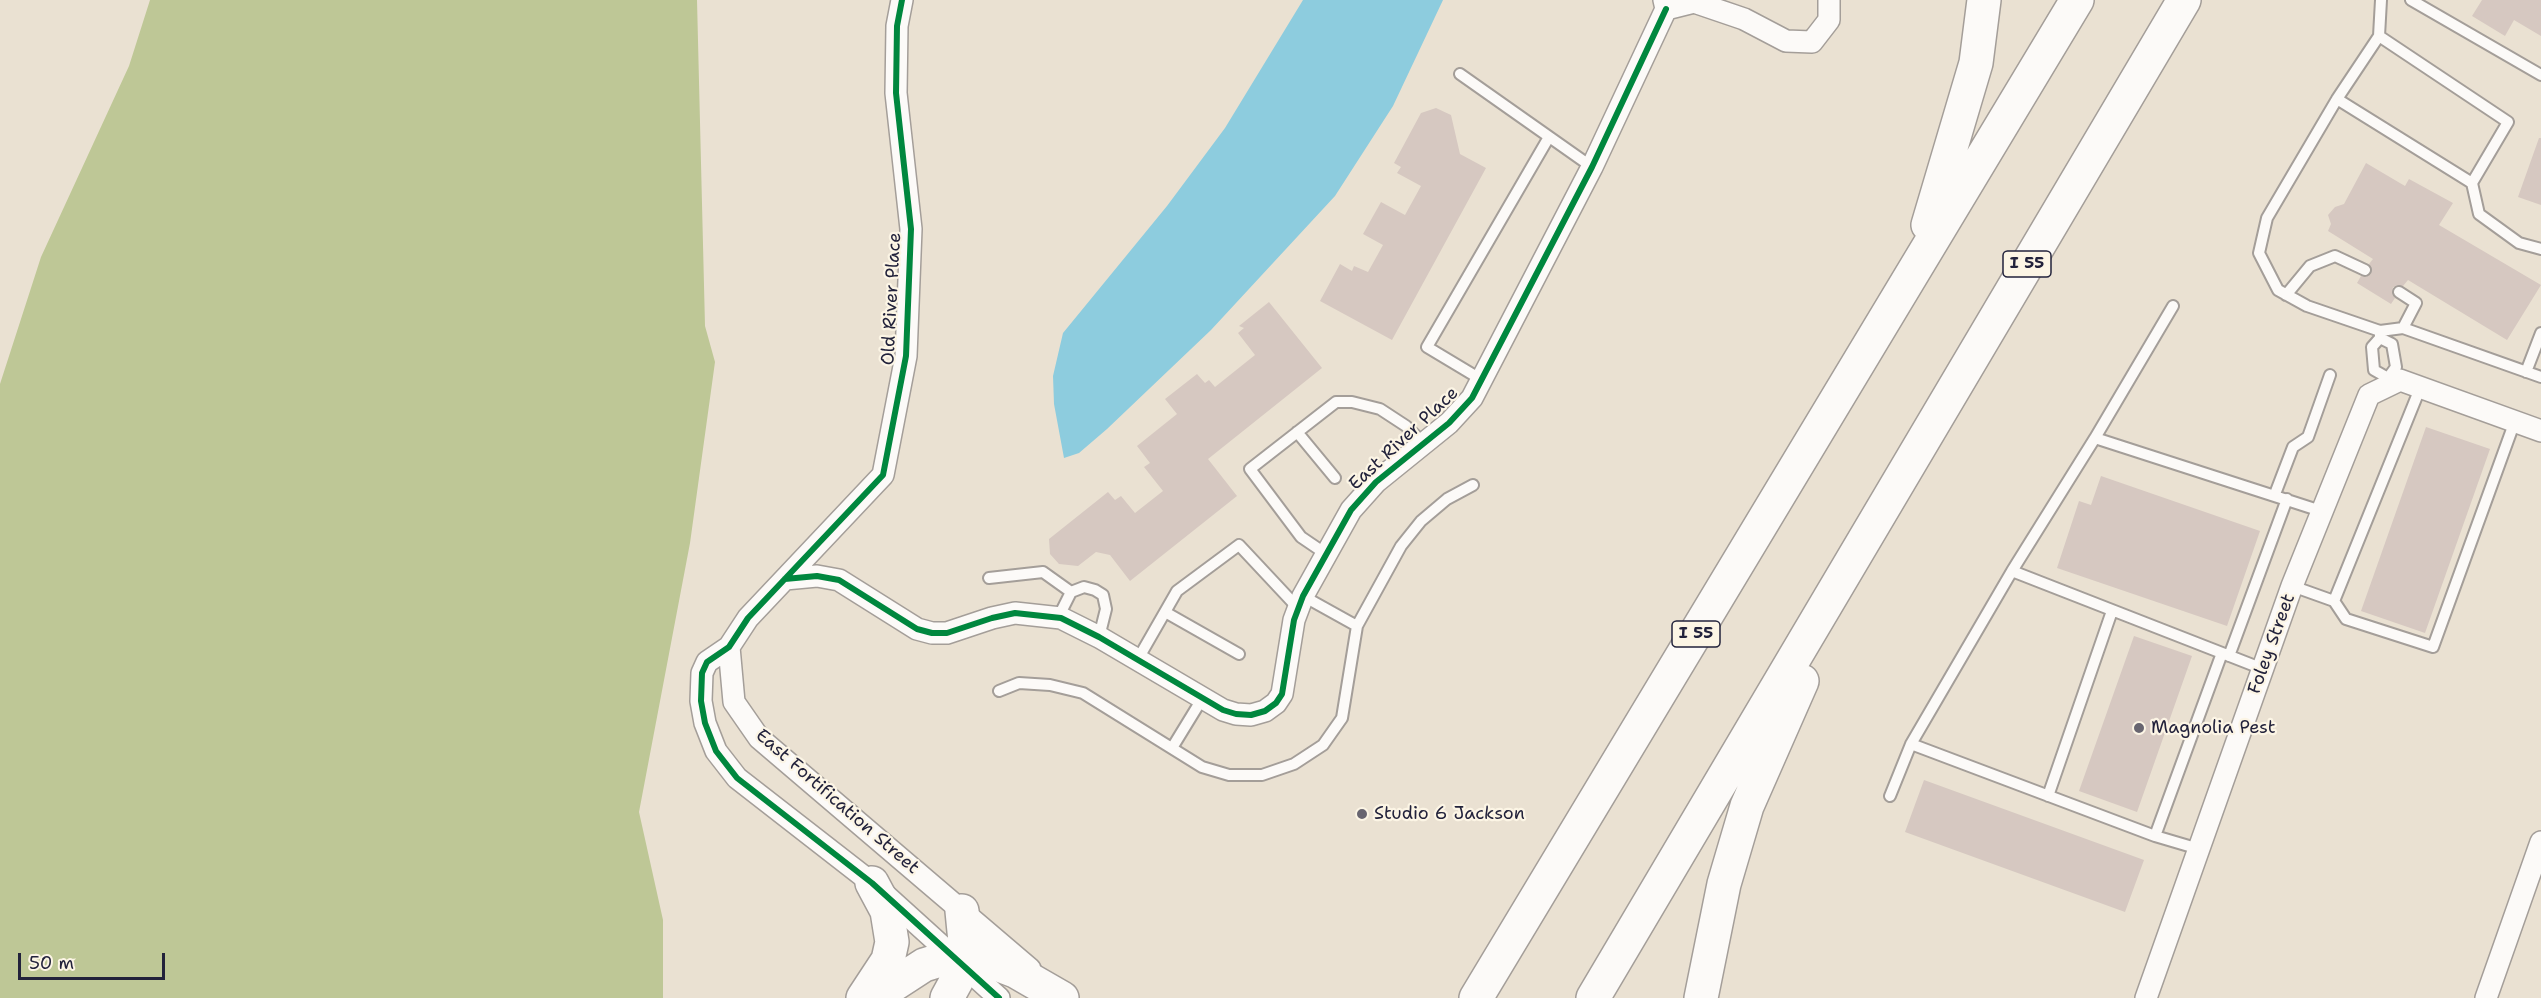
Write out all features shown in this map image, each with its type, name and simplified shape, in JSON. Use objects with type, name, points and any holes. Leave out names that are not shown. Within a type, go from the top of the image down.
[{"type":"highway","points":[[1915,270],[1976,63],[1984,0]]},
{"type":"highway","name":"I 55","points":[[1476,998],[2078,0]]},
{"type":"highway","name":"I 55","points":[[1593,998],[2184,0]]},
{"type":"highway","points":[[1701,998],[1724,884],[1747,806],[1871,528]]},
{"type":"highway","points":[[863,998],[888,960],[892,942],[887,910],[872,883]]},
{"type":"highway","points":[[946,998],[960,958],[962,911]]},
{"type":"highway","points":[[873,998],[924,965],[960,958],[1015,971],[1063,998]]},
{"type":"street","name":"Old River Place","points":[[729,647],[748,618],[883,475],[906,356],[909,287],[911,229],[896,93],[897,26],[902,0]]},
{"type":"street","name":"East River Place","points":[[785,579],[817,576],[839,580],[917,629],[932,633],[947,633],[1015,613],[1058,618],[1099,637],[1202,699],[1236,714],[1265,711],[1276,703],[1282,693],[1290,642],[1300,602],[1362,495],[1462,411],[1482,380],[1592,167],[1665,5],[1694,2],[1744,19],[1786,41],[1812,42],[1829,20],[1829,0]]},
{"type":"street","points":[[2389,382],[2400,380],[2421,386],[2541,431]]},
{"type":"street","name":"Foley Street","points":[[2146,998],[2292,586],[2321,511],[2369,395],[2389,382]]},
{"type":"street","points":[[729,647],[707,662],[702,673],[701,701],[705,723],[716,751],[737,778],[872,883],[960,958],[999,998]]},
{"type":"street","name":"East Fortification Street","points":[[729,647],[734,702],[759,738],[1063,998]]},
{"type":"street","points":[[2486,998],[2541,842]]},
{"type":"lane","points":[[2381,0],[2379,36],[2337,99],[2267,218],[2259,253],[2278,291],[2307,306],[2380,335],[2392,344],[2396,368],[2389,382],[2374,370],[2372,346],[2380,335],[2403,328],[2541,377]]},
{"type":"lane","points":[[2411,0],[2541,75]]},
{"type":"lane","points":[[2379,36],[2508,122],[2472,183],[2479,214],[2519,243],[2541,249]]},
{"type":"lane","points":[[1460,74],[1592,167]]},
{"type":"lane","points":[[2337,99],[2472,183]]},
{"type":"lane","points":[[1482,380],[1427,346],[1550,137]]},
{"type":"lane","points":[[2286,295],[2310,266],[2335,256],[2365,270]]},
{"type":"lane","points":[[2399,292],[2416,303],[2403,328]]},
{"type":"lane","points":[[1890,796],[1911,744],[2173,306]]},
{"type":"lane","points":[[2526,372],[2541,333]]},
{"type":"lane","points":[[2275,494],[2293,447],[2308,437],[2330,375]]},
{"type":"lane","points":[[2334,601],[2421,386]]},
{"type":"lane","points":[[1326,554],[1301,537],[1250,469],[1336,402],[1352,402],[1380,410],[1406,426],[1424,444]]},
{"type":"lane","points":[[2292,586],[2334,601],[2346,619],[2433,647],[2516,421]]},
{"type":"lane","points":[[1297,432],[1335,478]]},
{"type":"lane","points":[[2096,438],[2275,494],[2321,511]]},
{"type":"lane","points":[[999,691],[1019,683],[1050,685],[1083,693],[1202,766],[1229,775],[1262,775],[1294,764],[1323,745],[1342,718],[1357,626],[1401,546],[1421,521],[1447,499],[1473,484]]},
{"type":"lane","points":[[2155,836],[2287,499]]},
{"type":"lane","points":[[1138,659],[1177,591],[1239,544],[1300,602],[1357,626]]},
{"type":"lane","points":[[2013,571],[2263,669]]},
{"type":"lane","points":[[989,578],[1043,572],[1071,592]]},
{"type":"lane","points":[[1058,618],[1071,592],[1084,587],[1103,595],[1106,609],[1099,637]]},
{"type":"lane","points":[[2048,796],[2112,611]]},
{"type":"lane","points":[[1165,612],[1239,654]]},
{"type":"lane","points":[[1172,748],[1202,699]]},
{"type":"lane","points":[[1911,744],[2155,836],[2199,849]]},
{"type":"green space","points":[[150,0],[697,0],[705,326],[715,362],[690,543],[639,812],[663,920],[663,998],[0,998],[0,384],[41,257],[129,66]]},
{"type":"water","points":[[1303,0],[1443,0],[1393,106],[1335,196],[1211,330],[1107,429],[1079,453],[1064,458],[1054,404],[1053,376],[1063,333],[1167,206],[1225,128]]},
{"type":"building","points":[[2482,0],[2541,0],[2541,36],[2514,20],[2505,36],[2472,16]]},
{"type":"building","points":[[1436,108],[1451,115],[1460,154],[1486,168],[1392,340],[1320,301],[1340,264],[1352,271],[1354,266],[1368,272],[1383,245],[1363,234],[1381,202],[1405,215],[1421,186],[1397,173],[1401,167],[1394,163],[1421,113]]},
{"type":"building","points":[[2539,138],[2541,138],[2541,205],[2518,197]]},
{"type":"building","points":[[2366,163],[2405,186],[2409,179],[2453,203],[2439,225],[2541,285],[2507,340],[2408,280],[2403,286],[2393,287],[2392,292],[2395,298],[2391,304],[2357,283],[2361,276],[2366,277],[2371,274],[2369,264],[2373,259],[2328,231],[2331,224],[2328,215],[2335,207],[2344,204]]},
{"type":"building","points":[[1269,302],[1322,368],[1208,459],[1237,496],[1130,581],[1110,555],[1096,552],[1078,566],[1059,564],[1050,554],[1049,539],[1108,492],[1115,500],[1121,496],[1135,513],[1163,491],[1144,467],[1150,463],[1137,446],[1177,414],[1165,399],[1197,374],[1205,383],[1209,380],[1215,387],[1255,355],[1238,333],[1244,328],[1239,326]]},
{"type":"building","points":[[2426,427],[2490,449],[2425,633],[2361,611]]},
{"type":"building","points":[[2101,476],[2260,531],[2227,626],[2057,568],[2079,501],[2091,505]]},
{"type":"building","points":[[2134,636],[2192,656],[2137,812],[2079,791]]},
{"type":"building","points":[[1924,780],[2144,860],[2125,912],[1905,832]]},
{"type":"cycle path","points":[[902,0],[897,26],[896,93],[911,229],[906,356],[883,475],[748,618],[729,647],[707,662],[702,673],[701,701],[705,723],[716,751],[737,778],[872,883],[999,998]]},
{"type":"cycle path","points":[[785,579],[817,576],[839,580],[917,629],[932,633],[947,633],[1015,613],[1061,618],[1099,637],[1223,710],[1251,715],[1265,711],[1276,703],[1282,694],[1294,620],[1303,596],[1351,510],[1376,482],[1449,423],[1472,398],[1592,167],[1666,9]]},
{"type":"place","name":"Magnolia Pest","points":[[2139,728]]},
{"type":"place","name":"Studio 6 Jackson","points":[[1362,814]]}]
